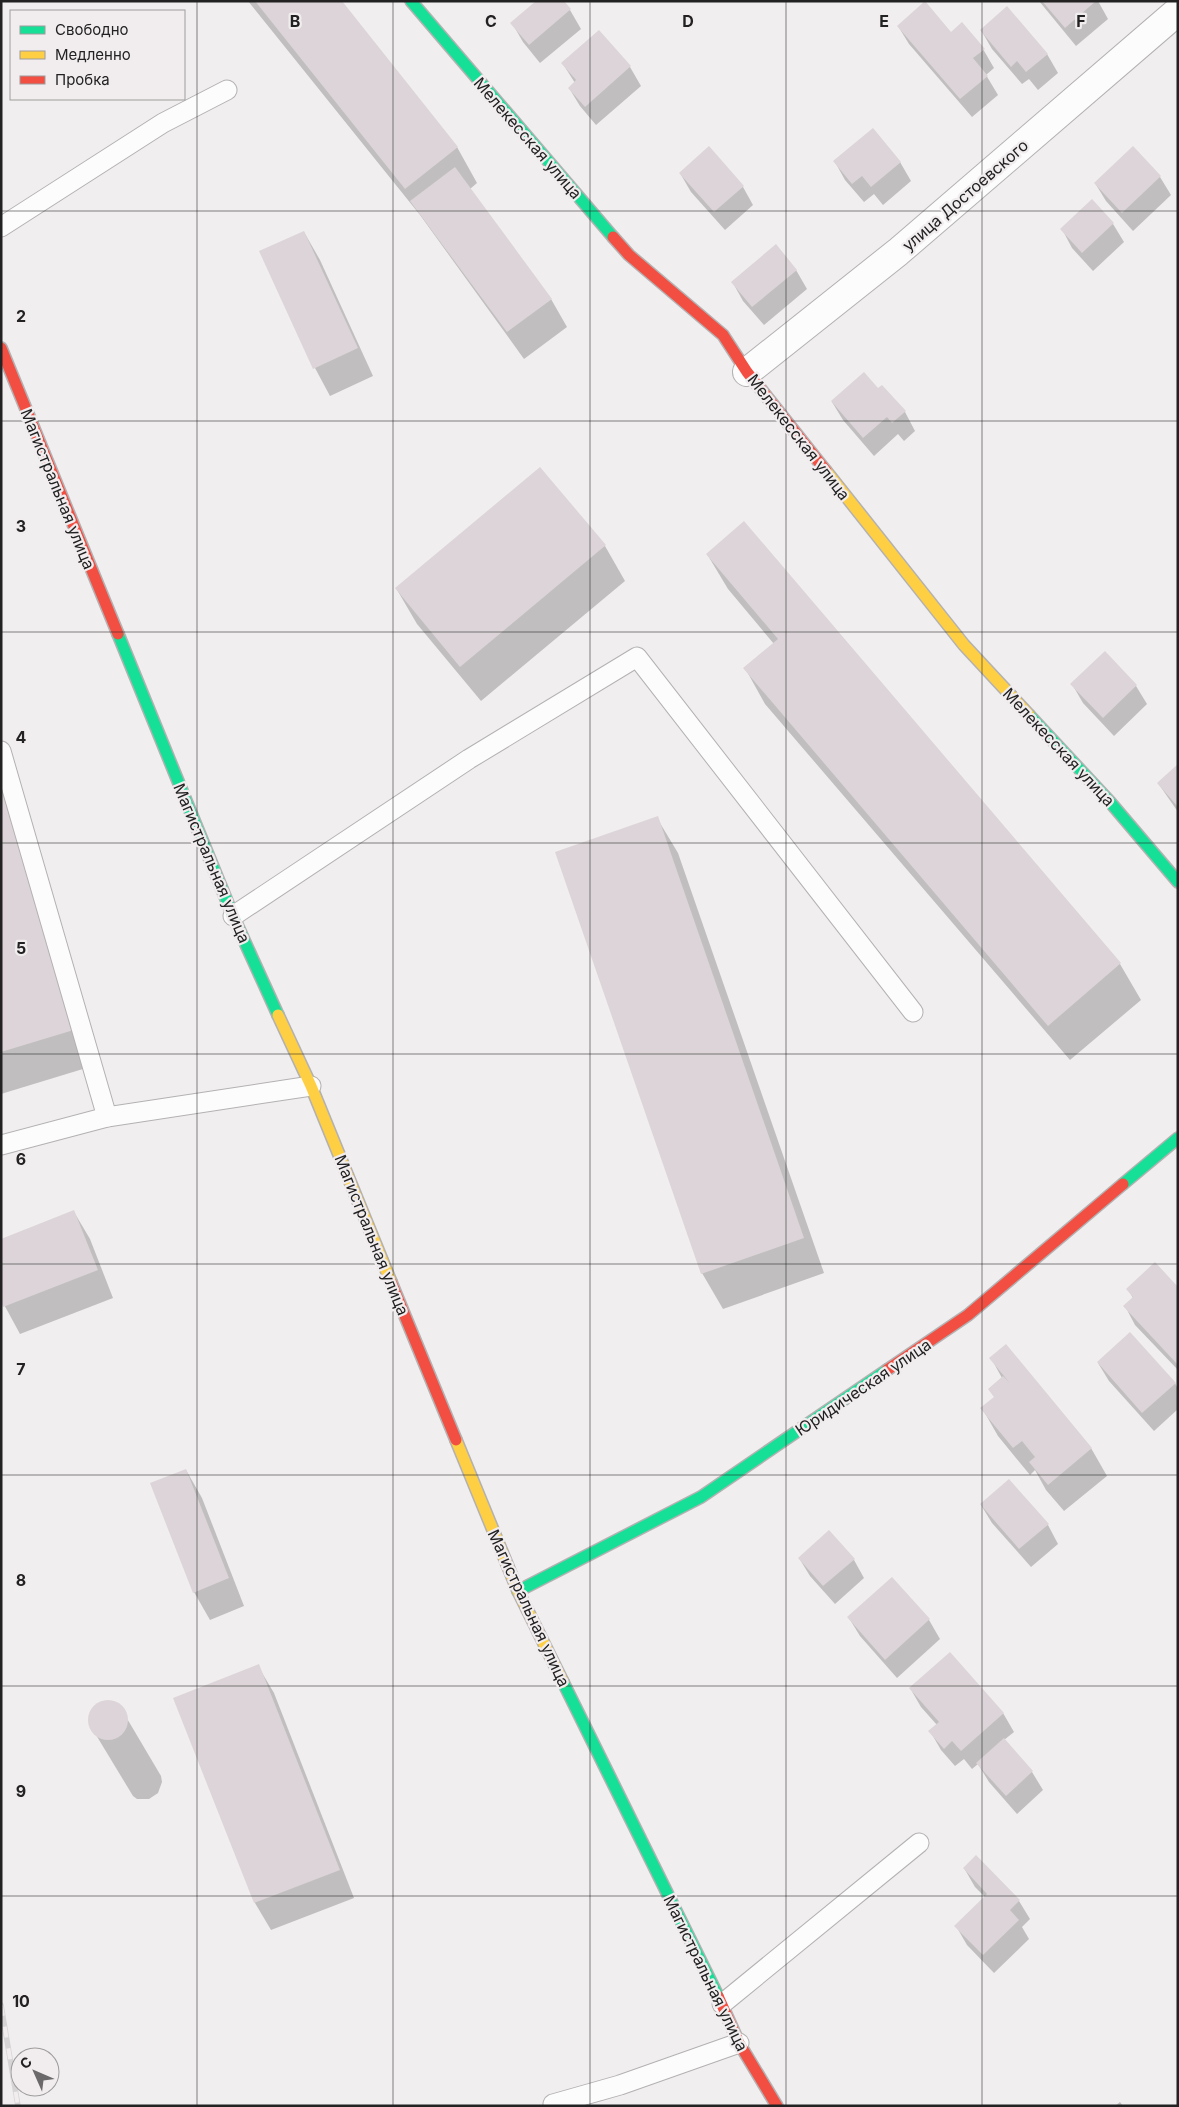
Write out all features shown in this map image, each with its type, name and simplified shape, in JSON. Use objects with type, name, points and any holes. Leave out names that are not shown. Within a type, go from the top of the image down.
[{"type":"street","name":"Мелекесская улица","points":[[411,1],[629,255],[723,335],[747,372],[964,645],[1110,802],[1178,882]]},
{"type":"street","name":"улица Достоевского","points":[[747,372],[898,252],[1178,11]]},
{"type":"street","name":"Магистральная улица","points":[[1,348],[233,916],[311,1086],[518,1591],[722,2004],[739,2043],[778,2106]]},
{"type":"street","name":"Юридическая улица","points":[[518,1591],[701,1497],[968,1316],[1178,1138]]},
{"type":"lane","points":[[1,227],[163,123],[227,90]]},
{"type":"lane","points":[[233,916],[469,758],[637,657],[913,1012]]},
{"type":"lane","points":[[1,751],[107,1117]]},
{"type":"lane","points":[[1,1145],[107,1117],[311,1086]]},
{"type":"lane","points":[[722,2004],[919,1843]]},
{"type":"lane","points":[[552,2105],[620,2085],[739,2043]]},
{"type":"building","points":[[255,1],[342,1],[458,147],[405,189]]},
{"type":"building","points":[[536,1],[564,1],[571,9],[529,45],[510,23]]},
{"type":"building","points":[[925,1],[951,32],[962,22],[985,49],[973,58],[988,76],[960,99],[897,26]]},
{"type":"building","points":[[1042,1],[1096,1],[1065,28]]},
{"type":"building","points":[[1007,6],[1048,54],[1026,72],[1017,61],[1011,67],[980,30]]},
{"type":"building","points":[[599,30],[631,66],[585,107],[568,88],[576,80],[561,63]]},
{"type":"building","points":[[873,128],[901,162],[871,187],[862,176],[852,184],[833,161]]},
{"type":"building","points":[[709,146],[744,186],[714,212],[679,173]]},
{"type":"building","points":[[1133,146],[1161,176],[1122,213],[1094,183]]},
{"type":"building","points":[[455,167],[552,299],[507,332],[410,201]]},
{"type":"building","points":[[1092,199],[1114,223],[1082,253],[1060,229]]},
{"type":"building","points":[[304,231],[358,348],[313,369],[259,251]]},
{"type":"building","points":[[776,244],[797,270],[752,307],[731,282]]},
{"type":"building","points":[[864,372],[878,388],[882,385],[906,411],[892,423],[887,417],[863,438],[831,401]]},
{"type":"building","points":[[540,467],[606,545],[460,667],[395,588]]},
{"type":"building","points":[[744,521],[1121,963],[1048,1026],[743,668],[778,639],[706,554]]},
{"type":"building","points":[[1105,651],[1137,685],[1103,718],[1070,684]]},
{"type":"building","points":[[1178,764],[1178,807],[1157,783]]},
{"type":"building","points":[[1,782],[77,1029],[1,1052]]},
{"type":"building","points":[[658,816],[804,1238],[701,1274],[555,852]]},
{"type":"building","points":[[74,1210],[98,1270],[3,1307],[1,1302],[1,1239]]},
{"type":"building","points":[[1155,1262],[1178,1287],[1178,1365],[1123,1306],[1133,1297],[1126,1289]]},
{"type":"building","points":[[1130,1332],[1176,1383],[1142,1413],[1097,1362]]},
{"type":"building","points":[[1006,1344],[1092,1448],[1048,1485],[1029,1462],[1035,1457],[1022,1441],[1013,1448],[980,1408],[994,1397],[988,1389],[1003,1376],[1009,1382],[989,1358]]},
{"type":"building","points":[[186,1469],[229,1578],[193,1593],[150,1483]]},
{"type":"building","points":[[1009,1479],[1049,1524],[1019,1549],[980,1504]]},
{"type":"building","points":[[829,1530],[855,1559],[823,1586],[798,1558]]},
{"type":"building","points":[[892,1577],[930,1619],[885,1660],[847,1617]]},
{"type":"building","points":[[950,1652],[1004,1713],[961,1751],[952,1741],[944,1749],[928,1731],[939,1722],[909,1688]]},
{"type":"building","points":[[259,1664],[340,1870],[254,1903],[173,1698]]},
{"type":"building","points":[[108,1700],[122,1706],[128,1720],[122,1734],[108,1740],[94,1734],[88,1720],[94,1706]]},
{"type":"building","points":[[1004,1738],[1033,1771],[1006,1796],[976,1763]]},
{"type":"building","points":[[976,1855],[1020,1900],[1010,1910],[1019,1920],[983,1955],[954,1926],[987,1894],[963,1868]]},
{"type":"railway","points":[[1,2005],[18,2106]]},
{"type":"traffic: fast","points":[[411,1],[613,237]]},
{"type":"traffic: fast","points":[[118,634],[233,916],[278,1015]]},
{"type":"traffic: fast","points":[[1029,715],[1110,802],[1178,882]]},
{"type":"traffic: fast","points":[[1123,1184],[1178,1138]]},
{"type":"traffic: fast","points":[[518,1591],[701,1497],[887,1370]]},
{"type":"traffic: fast","points":[[563,1682],[718,1996]]},
{"type":"traffic: slow","points":[[826,471],[964,645],[1029,715]]},
{"type":"traffic: slow","points":[[278,1015],[311,1086],[391,1282]]},
{"type":"traffic: slow","points":[[456,1440],[518,1591],[563,1682]]},
{"type":"traffic: jam","points":[[613,237],[629,255],[723,335],[747,372],[826,471]]},
{"type":"traffic: jam","points":[[1,348],[118,634]]},
{"type":"traffic: jam","points":[[887,1370],[968,1315],[1123,1184]]},
{"type":"traffic: jam","points":[[391,1282],[456,1440]]},
{"type":"traffic: jam","points":[[718,1996],[739,2043],[777,2106]]}]
